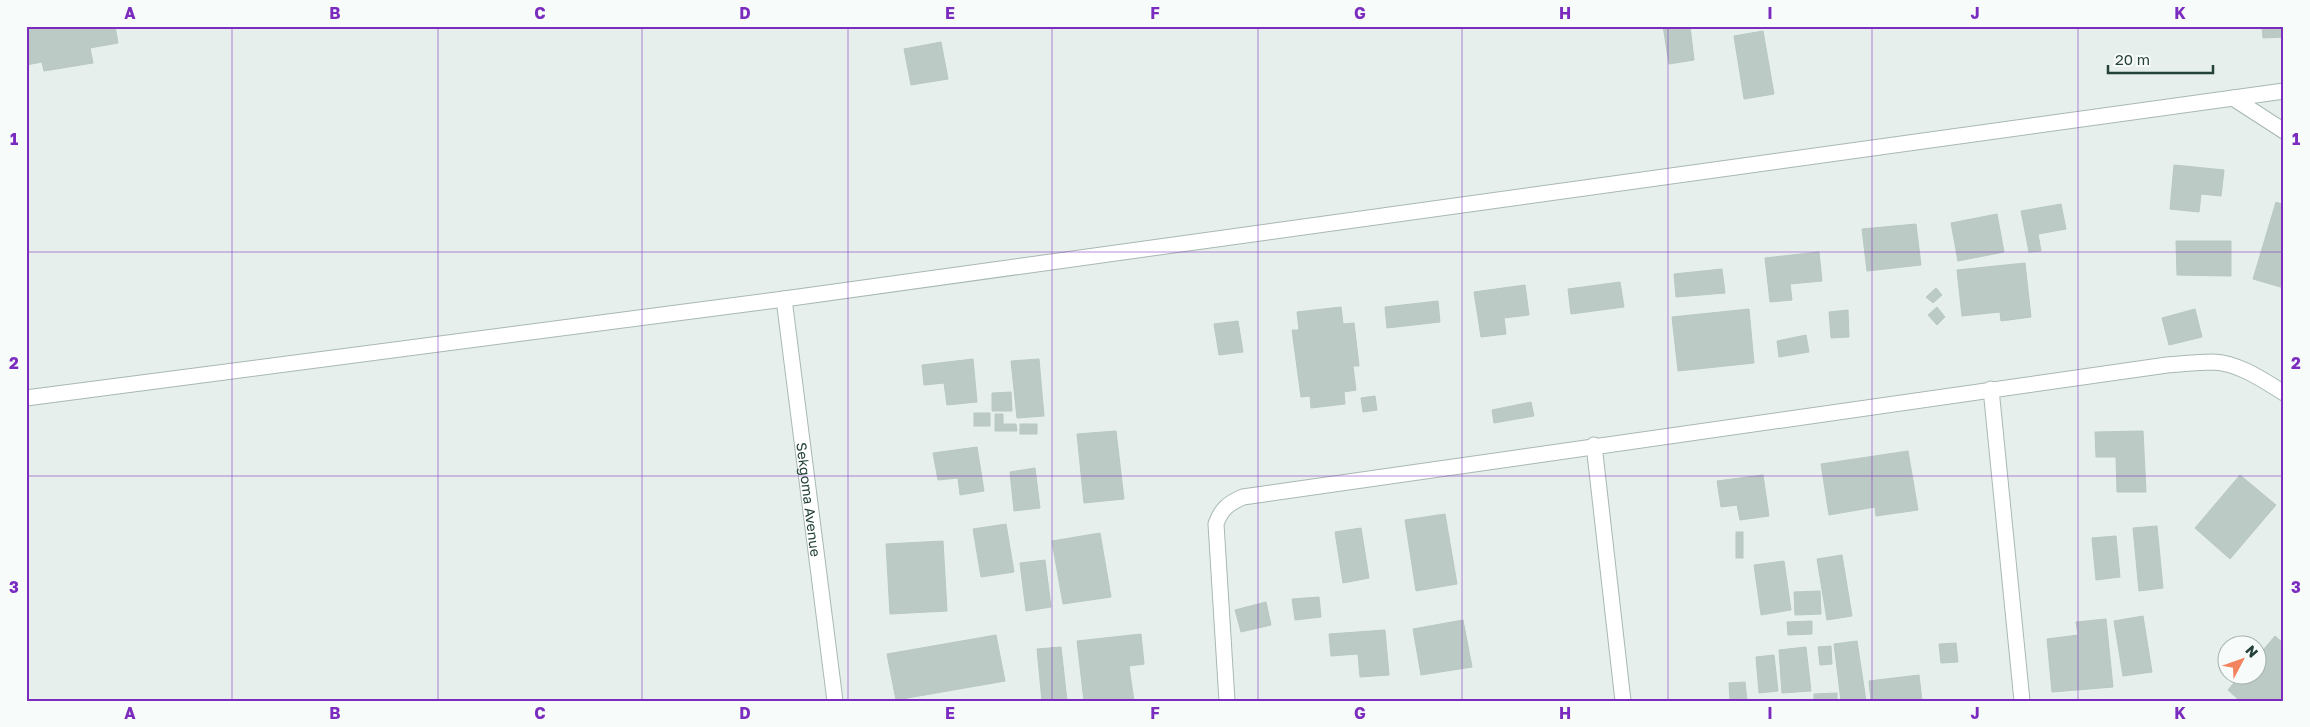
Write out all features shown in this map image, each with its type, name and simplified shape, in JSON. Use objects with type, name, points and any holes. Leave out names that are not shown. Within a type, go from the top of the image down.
[{"type":"street","points":[[26,398],[784,299],[2284,91]]},
{"type":"street","points":[[2233,98],[2284,131]]},
{"type":"street","name":"Sekgoma Avenue","points":[[784,299],[835,701]]},
{"type":"street","points":[[1227,701],[1216,524],[1219,514],[1226,505],[1243,497],[1594,445],[2167,365],[2214,362],[2233,366],[2256,375],[2284,393]]},
{"type":"street","points":[[1991,389],[2022,701]]},
{"type":"street","points":[[1594,445],[1623,701]]},
{"type":"building","points":[[26,26],[115,26],[118,43],[90,48],[93,63],[44,71],[42,62],[26,65]]},
{"type":"building","points":[[1663,26],[1690,26],[1694,60],[1669,64]]},
{"type":"building","points":[[2262,26],[2284,26],[2284,37],[2263,38]]},
{"type":"building","points":[[1763,31],[1774,94],[1744,99],[1734,36]]},
{"type":"building","points":[[941,42],[948,79],[911,85],[904,49]]},
{"type":"building","points":[[2174,165],[2224,170],[2221,196],[2201,194],[2199,212],[2170,209]]},
{"type":"building","points":[[2276,202],[2284,205],[2284,288],[2253,279]]},
{"type":"building","points":[[2061,204],[2066,229],[2038,234],[2041,251],[2029,252],[2021,211]]},
{"type":"building","points":[[1997,214],[2004,252],[1958,261],[1951,223]]},
{"type":"building","points":[[1916,224],[1921,265],[1867,271],[1862,229]]},
{"type":"building","points":[[2176,241],[2231,241],[2231,276],[2177,275]]},
{"type":"building","points":[[1819,252],[1822,281],[1790,284],[1792,300],[1770,302],[1765,258]]},
{"type":"building","points":[[2025,263],[2031,317],[2001,321],[2000,312],[1962,316],[1957,270]]},
{"type":"building","points":[[1722,269],[1725,293],[1676,297],[1674,274]]},
{"type":"building","points":[[1620,282],[1624,307],[1571,314],[1568,289]]},
{"type":"building","points":[[1525,285],[1529,315],[1504,318],[1506,334],[1481,337],[1474,292]]},
{"type":"building","points":[[1936,288],[1942,295],[1933,303],[1926,297]]},
{"type":"building","points":[[1438,301],[1440,322],[1387,328],[1385,307]]},
{"type":"building","points":[[1341,307],[1343,324],[1354,323],[1359,366],[1353,366],[1356,390],[1344,392],[1345,404],[1311,408],[1310,396],[1301,397],[1292,330],[1299,330],[1297,312]]},
{"type":"building","points":[[1937,307],[1945,317],[1937,325],[1928,315]]},
{"type":"building","points":[[1749,309],[1754,363],[1678,371],[1672,317]]},
{"type":"building","points":[[2195,309],[2202,337],[2169,345],[2162,318]]},
{"type":"building","points":[[1848,310],[1849,337],[1831,338],[1829,312]]},
{"type":"building","points":[[1238,321],[1243,352],[1219,355],[1214,324]]},
{"type":"building","points":[[1806,335],[1809,352],[1779,357],[1777,341]]},
{"type":"building","points":[[973,359],[977,402],[947,405],[944,383],[924,385],[922,365]]},
{"type":"building","points":[[1039,359],[1044,416],[1017,418],[1011,361]]},
{"type":"building","points":[[1011,392],[1012,411],[992,411],[992,393]]},
{"type":"building","points":[[1375,396],[1377,410],[1363,412],[1361,398]]},
{"type":"building","points":[[1531,402],[1534,416],[1494,423],[1492,410]]},
{"type":"building","points":[[974,413],[990,413],[990,426],[974,426]]},
{"type":"building","points":[[995,414],[1003,414],[1003,424],[1016,424],[1017,431],[995,431]]},
{"type":"building","points":[[1020,424],[1037,424],[1037,434],[1020,434]]},
{"type":"building","points":[[1116,431],[1124,499],[1084,503],[1077,434]]},
{"type":"building","points":[[2143,431],[2146,492],[2117,492],[2116,457],[2096,457],[2095,432]]},
{"type":"building","points":[[977,447],[984,491],[960,495],[958,478],[938,480],[933,453]]},
{"type":"building","points":[[1908,451],[1918,510],[1876,516],[1875,507],[1829,515],[1821,464]]},
{"type":"building","points":[[1035,468],[1040,508],[1014,511],[1010,472]]},
{"type":"building","points":[[1763,475],[1769,516],[1740,520],[1737,505],[1721,507],[1717,481]]},
{"type":"building","points":[[2240,475],[2276,505],[2230,559],[2195,528]]},
{"type":"building","points":[[1445,514],[1457,584],[1416,591],[1405,520]]},
{"type":"building","points":[[1006,524],[1014,572],[981,577],[973,529]]},
{"type":"building","points":[[2157,526],[2163,588],[2139,591],[2133,528]]},
{"type":"building","points":[[1361,528],[1369,578],[1343,583],[1335,532]]},
{"type":"building","points":[[1736,532],[1743,532],[1743,558],[1736,558]]},
{"type":"building","points":[[1100,533],[1111,597],[1063,604],[1052,541]]},
{"type":"building","points":[[2116,536],[2120,577],[2096,580],[2092,538]]},
{"type":"building","points":[[943,541],[947,611],[890,614],[886,544]]},
{"type":"building","points":[[1842,555],[1852,616],[1827,620],[1817,559]]},
{"type":"building","points":[[1045,560],[1051,607],[1026,611],[1020,563]]},
{"type":"building","points":[[1784,561],[1791,610],[1761,615],[1754,565]]},
{"type":"building","points":[[1820,591],[1821,614],[1795,615],[1794,592]]},
{"type":"building","points":[[1319,597],[1321,617],[1295,620],[1292,599]]},
{"type":"building","points":[[1266,602],[1271,625],[1241,632],[1235,610]]},
{"type":"building","points":[[2143,616],[2152,672],[2123,676],[2114,621]]},
{"type":"building","points":[[2106,619],[2113,687],[2052,692],[2047,639],[2078,635],[2076,622]]},
{"type":"building","points":[[1463,620],[1472,667],[1421,675],[1413,629]]},
{"type":"building","points":[[1812,621],[1812,634],[1788,635],[1787,622]]},
{"type":"building","points":[[1385,630],[1389,675],[1360,677],[1358,654],[1331,656],[1329,634]]},
{"type":"building","points":[[1141,634],[1144,664],[1129,666],[1134,701],[1084,701],[1077,641]]},
{"type":"building","points":[[996,635],[1005,681],[896,700],[887,654]]},
{"type":"building","points":[[2275,636],[2284,644],[2284,696],[2280,701],[2240,701],[2228,690],[2233,684],[2268,684],[2268,644]]},
{"type":"building","points":[[1857,641],[1866,701],[1841,701],[1834,644]]},
{"type":"building","points":[[1956,643],[1958,662],[1941,663],[1939,644]]},
{"type":"building","points":[[1831,646],[1832,664],[1820,665],[1818,647]]},
{"type":"building","points":[[1061,647],[1067,701],[1042,701],[1037,649]]},
{"type":"building","points":[[1806,647],[1811,691],[1782,693],[1779,650]]},
{"type":"building","points":[[1774,655],[1778,691],[1759,693],[1756,657]]},
{"type":"building","points":[[1919,675],[1922,701],[1871,701],[1869,681]]},
{"type":"building","points":[[1745,682],[1747,701],[1730,701],[1729,683]]},
{"type":"building","points":[[1837,693],[1837,701],[1814,701],[1814,694]]}]
